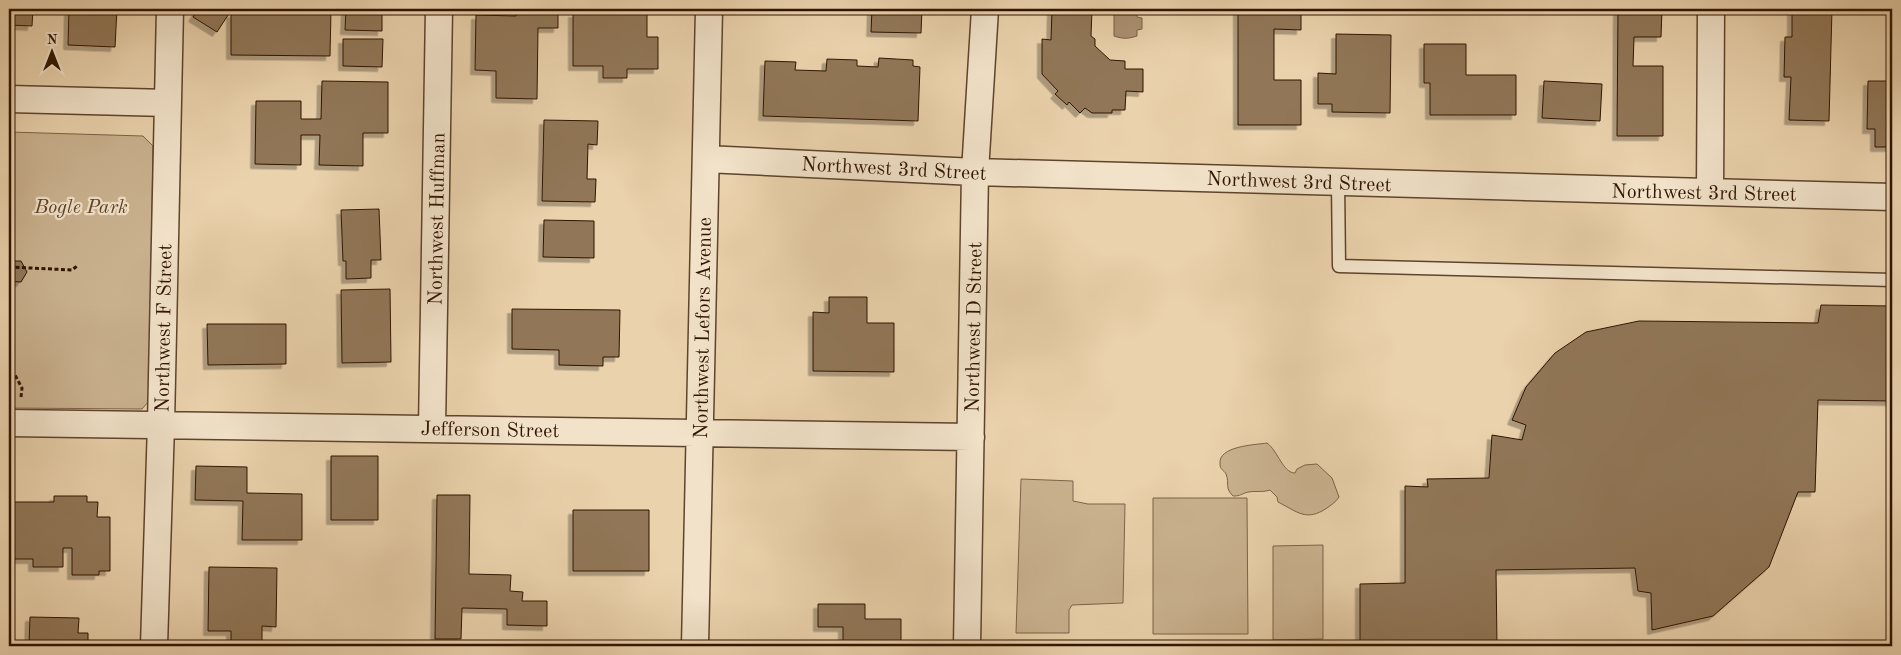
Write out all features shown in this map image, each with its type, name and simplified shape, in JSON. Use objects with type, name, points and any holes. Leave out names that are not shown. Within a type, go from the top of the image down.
[{"type":"street","name":"Northwest F Street","points":[[154,646],[162,424],[170,9]]},
{"type":"street","name":"Northwest Huffman","points":[[432,428],[439,9]]},
{"type":"street","name":"Northwest Lefors Avenue","points":[[695,646],[709,9]]},
{"type":"street","name":"Northwest D Street","points":[[967,646],[975,172],[985,9]]},
{"type":"street","points":[[1710,192],[1711,9]]},
{"type":"street","points":[[9,99],[168,103]]},
{"type":"street","name":"Northwest 3rd Street","points":[[706,159],[975,172],[1892,197]]},
{"type":"street","name":"Jefferson Street","points":[[13,423],[971,437]]},
{"type":"lane","points":[[1338,182],[1339,266],[1892,280]]},
{"type":"path","points":[[9,267],[72,270],[77,266]]},
{"type":"path","points":[[9,364],[22,388],[13,423]]},
{"type":"green space","name":"Bogle Park","points":[[9,132],[143,136],[153,146],[149,401],[142,409],[9,408]]},
{"type":"green space","points":[[1267,443],[1284,466],[1291,472],[1295,473],[1297,469],[1305,465],[1317,464],[1332,478],[1339,497],[1338,499],[1320,512],[1308,515],[1297,512],[1278,502],[1277,497],[1270,490],[1248,492],[1233,496],[1228,488],[1226,474],[1221,468],[1221,458],[1231,450]]},
{"type":"green space","points":[[1021,479],[1073,481],[1073,501],[1088,504],[1125,504],[1123,603],[1072,605],[1069,610],[1069,633],[1016,633]]},
{"type":"green space","points":[[1153,498],[1247,498],[1248,634],[1153,634]]},
{"type":"green space","points":[[1323,545],[1323,639],[1273,640],[1273,546]]},
{"type":"shaded area","points":[[1114,9],[1137,9],[1137,17],[1142,18],[1142,29],[1137,30],[1137,36],[1120,38],[1114,36]]},
{"type":"building","points":[[9,9],[33,9],[32,26],[9,25]]},
{"type":"building","points":[[69,9],[117,9],[115,47],[68,45]]},
{"type":"building","points":[[198,9],[232,9],[217,32],[193,17]]},
{"type":"building","points":[[295,9],[331,9],[330,56],[231,55],[231,13],[295,14]]},
{"type":"building","points":[[346,9],[382,9],[382,31],[345,30]]},
{"type":"building","points":[[516,9],[558,9],[558,28],[538,28],[537,99],[496,98],[496,71],[475,70],[476,15],[516,16]]},
{"type":"building","points":[[594,9],[647,9],[647,37],[658,37],[658,69],[627,69],[627,78],[603,78],[603,66],[573,66],[573,13],[594,13]]},
{"type":"building","points":[[872,9],[922,9],[921,33],[871,32]]},
{"type":"building","points":[[1092,9],[1091,36],[1095,39],[1095,46],[1110,60],[1125,61],[1125,69],[1143,69],[1143,92],[1126,91],[1125,110],[1112,110],[1112,113],[1092,113],[1085,108],[1080,113],[1069,102],[1067,105],[1055,94],[1058,91],[1042,74],[1042,39],[1051,40],[1052,10]]},
{"type":"building","points":[[1238,9],[1301,9],[1301,30],[1274,29],[1274,80],[1301,80],[1301,125],[1238,125]]},
{"type":"building","points":[[1618,9],[1662,9],[1661,37],[1634,37],[1633,66],[1663,66],[1663,136],[1617,136]]},
{"type":"building","points":[[1792,9],[1832,9],[1829,121],[1789,120],[1791,77],[1784,77],[1785,37],[1792,37]]},
{"type":"building","points":[[1336,34],[1391,35],[1390,113],[1332,112],[1332,104],[1318,104],[1318,73],[1336,74]]},
{"type":"building","points":[[343,39],[383,39],[382,67],[343,66]]},
{"type":"building","points":[[1424,44],[1466,44],[1466,75],[1516,75],[1516,115],[1430,115],[1430,83],[1424,83]]},
{"type":"building","points":[[879,58],[913,60],[913,66],[920,67],[918,121],[763,116],[765,61],[796,62],[795,70],[826,71],[827,59],[857,60],[857,66],[878,67]]},
{"type":"building","points":[[322,81],[388,82],[388,133],[363,133],[363,166],[319,165],[320,135],[301,135],[301,165],[255,164],[256,101],[301,101],[301,119],[321,119]]},
{"type":"building","points":[[1544,81],[1602,84],[1600,121],[1542,118]]},
{"type":"building","points":[[1868,81],[1892,81],[1892,147],[1875,147],[1875,129],[1867,129]]},
{"type":"building","points":[[544,120],[598,121],[597,145],[588,144],[587,179],[596,179],[595,202],[542,201]]},
{"type":"building","points":[[379,209],[381,260],[371,260],[371,278],[346,279],[346,261],[343,261],[341,210]]},
{"type":"building","points":[[544,220],[594,221],[594,258],[543,257]]},
{"type":"building","points":[[10,261],[21,261],[27,272],[21,282],[9,281]]},
{"type":"building","points":[[390,289],[391,362],[342,363],[341,290]]},
{"type":"building","points":[[829,297],[867,297],[867,323],[894,323],[894,372],[813,371],[813,312],[829,313]]},
{"type":"building","points":[[1821,305],[1892,306],[1892,401],[1818,400],[1815,492],[1798,492],[1769,567],[1713,616],[1652,630],[1651,593],[1638,591],[1635,568],[1496,570],[1497,646],[1360,646],[1360,584],[1405,583],[1405,486],[1428,487],[1427,479],[1489,478],[1492,435],[1522,440],[1526,425],[1512,420],[1526,387],[1555,353],[1586,332],[1639,321],[1818,323]]},
{"type":"building","points":[[512,309],[620,310],[619,357],[603,357],[603,366],[559,365],[559,350],[512,349]]},
{"type":"building","points":[[207,324],[286,324],[286,364],[208,365]]},
{"type":"building","points":[[331,456],[378,456],[378,520],[331,520]]},
{"type":"building","points":[[196,466],[247,467],[247,493],[302,494],[302,540],[242,540],[243,501],[195,500]]},
{"type":"building","points":[[437,495],[470,495],[469,574],[511,575],[510,591],[523,592],[522,601],[547,601],[547,626],[507,625],[507,609],[462,608],[461,639],[435,639]]},
{"type":"building","points":[[54,496],[87,496],[87,502],[98,502],[97,517],[110,517],[110,571],[99,571],[99,575],[72,575],[72,548],[63,548],[63,567],[33,567],[33,559],[9,559],[9,502],[54,502]]},
{"type":"building","points":[[573,510],[649,510],[649,571],[573,571]]},
{"type":"building","points":[[209,567],[277,568],[276,627],[262,626],[262,646],[231,646],[231,631],[208,631]]},
{"type":"building","points":[[818,604],[865,604],[865,619],[901,619],[901,646],[843,646],[843,627],[818,627]]},
{"type":"building","points":[[30,617],[79,618],[78,633],[88,633],[88,646],[29,646]]}]
